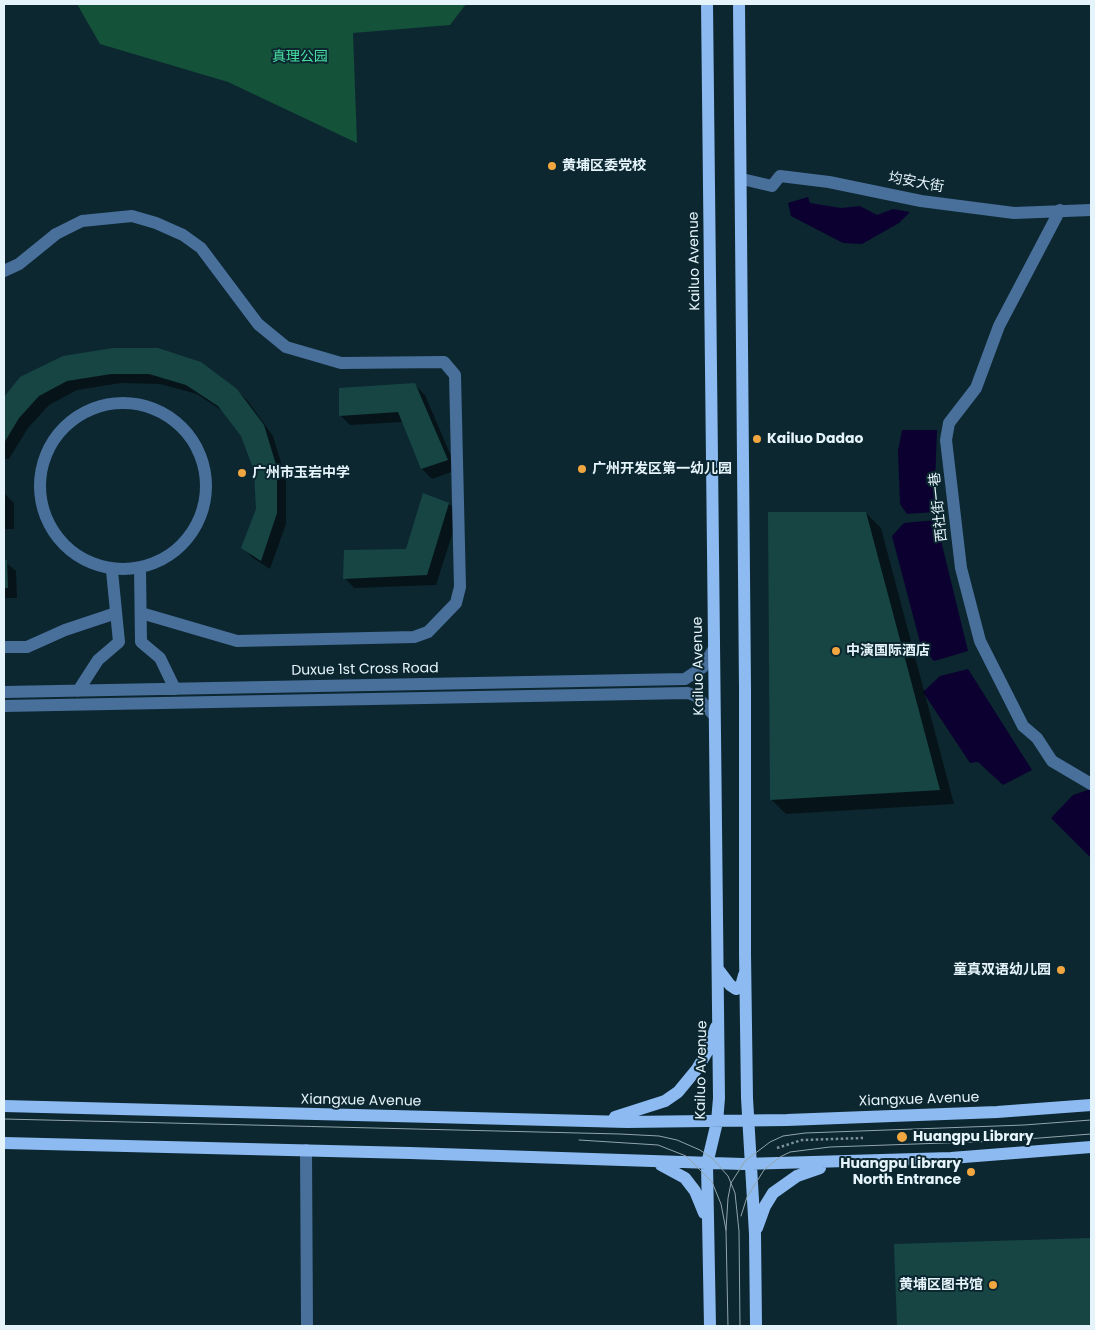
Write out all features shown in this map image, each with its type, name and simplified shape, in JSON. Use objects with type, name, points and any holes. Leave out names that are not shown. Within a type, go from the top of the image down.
[{"type":"main road","name":"Kailuo Avenue","points":[[707,4],[719,1017],[719,1098],[717,1122],[708,1164],[710,1326]]},
{"type":"main road","points":[[739,4],[742,179],[745,971],[748,1121],[755,1234],[756,1326]]},
{"type":"main road","points":[[718,969],[730,986],[736,989],[742,986],[745,971]]},
{"type":"main road","points":[[600,1122],[665,1101],[678,1092],[697,1069],[707,1052],[719,1017]]},
{"type":"main road","name":"Xiangxue Avenue","points":[[4,1106],[600,1122],[717,1122],[997,1112],[1091,1105]]},
{"type":"main road","points":[[4,1143],[306,1150],[708,1164],[950,1158],[1091,1148]]},
{"type":"main road","points":[[651,1162],[669,1168],[685,1178],[695,1191],[708,1222]]},
{"type":"main road","points":[[755,1234],[765,1206],[773,1193],[785,1183],[810,1170],[839,1162]]},
{"type":"street","name":"均安大街","points":[[742,179],[772,186],[780,176],[829,182],[921,201],[1014,213],[1091,210]]},
{"type":"street","name":"西社街一巷","points":[[1060,210],[999,326],[976,388],[949,424],[946,440],[961,568],[980,641],[1023,726],[1037,738],[1052,761],[1091,784]]},
{"type":"street","points":[[4,271],[19,264],[56,234],[82,221],[132,216],[156,222],[182,235],[200,248],[258,324],[286,347],[341,363],[444,362],[455,375],[460,587],[456,603],[428,632],[414,637],[237,641],[141,612]]},
{"type":"street","points":[[122,402],[144,405],[165,414],[183,427],[197,445],[205,466],[207,481],[204,510],[194,531],[180,548],[161,561],[140,568],[112,571],[88,562],[69,550],[54,533],[44,513],[39,491],[41,468],[49,447],[62,429],[79,415],[93,409],[122,402]]},
{"type":"street","points":[[140,568],[142,642],[160,658],[175,689]]},
{"type":"street","points":[[78,691],[98,660],[119,642],[112,571]]},
{"type":"street","points":[[4,647],[26,647],[65,630],[116,613]]},
{"type":"street","name":"Duxue 1st Cross Road","points":[[4,692],[685,680],[703,667],[714,650]]},
{"type":"street","points":[[4,706],[688,693],[696,696],[714,714]]},
{"type":"street","points":[[306,1150],[307,1326]]},
{"type":"path","points":[[777,1148],[802,1140],[863,1138]]},
{"type":"green space","name":"真理公园","points":[[77,4],[466,4],[450,25],[353,33],[357,143],[228,82],[100,44]]},
{"type":"shaded area","points":[[808,197],[810,203],[841,208],[860,206],[877,215],[893,209],[910,212],[899,223],[862,244],[843,243],[791,216],[788,203]]},
{"type":"shaded area","points":[[902,430],[937,430],[934,512],[907,514],[900,504],[898,451]]},
{"type":"shaded area","points":[[936,520],[968,651],[934,661],[921,646],[892,536],[904,523]]},
{"type":"shaded area","points":[[968,669],[1032,770],[1003,785],[978,762],[970,763],[923,692],[940,676]]},
{"type":"shaded area","points":[[1091,789],[1091,858],[1051,818],[1073,795]]},
{"type":"building","points":[[113,348],[158,348],[201,362],[237,389],[264,425],[277,468],[277,513],[261,561],[241,548],[256,509],[254,471],[241,436],[218,406],[186,385],[149,374],[111,374],[67,381],[39,396],[19,418],[4,443],[4,397],[20,377],[63,356]]},
{"type":"building","points":[[415,383],[448,460],[421,469],[398,412],[339,416],[339,388]]},
{"type":"building","points":[[423,493],[449,503],[427,575],[343,579],[344,550],[406,549]]},
{"type":"building","name":"中演国际酒店","points":[[768,512],[866,512],[940,790],[770,800]]},
{"type":"building","points":[[4,560],[7,560],[8,588],[4,588]]},
{"type":"building","name":"黄埔区图书馆","points":[[1091,1238],[1091,1326],[897,1326],[894,1244]]},
{"type":"tram line","points":[[4,1119],[620,1134],[659,1136],[677,1140],[700,1150],[712,1158],[728,1176],[735,1193],[739,1231],[740,1326]]},
{"type":"tram line","points":[[728,1326],[726,1230],[731,1183],[745,1161],[770,1142],[783,1136],[805,1133],[1024,1125],[1091,1120]]},
{"type":"tram line","points":[[741,1216],[747,1197],[764,1170],[780,1157],[790,1152],[830,1147],[1001,1141],[1091,1134]]},
{"type":"tram line","points":[[579,1140],[658,1145],[686,1156],[712,1182],[721,1204],[726,1230]]},
{"type":"place","name":"黄埔区委党校","points":[[552,166]]},
{"type":"place","name":"Kailuo Dadao","points":[[757,439]]},
{"type":"place","name":"广州开发区第一幼儿园","points":[[582,469]]},
{"type":"place","name":"广州市玉岩中学","points":[[242,473]]},
{"type":"place","name":"中演国际酒店","points":[[836,651]]},
{"type":"place","name":"童真双语幼儿园","points":[[1061,970]]},
{"type":"place","name":"Huangpu Library","points":[[902,1137]]},
{"type":"place","name":"Huangpu Library North Entrance","points":[[971,1172]]},
{"type":"place","name":"黄埔区图书馆","points":[[993,1285]]}]
